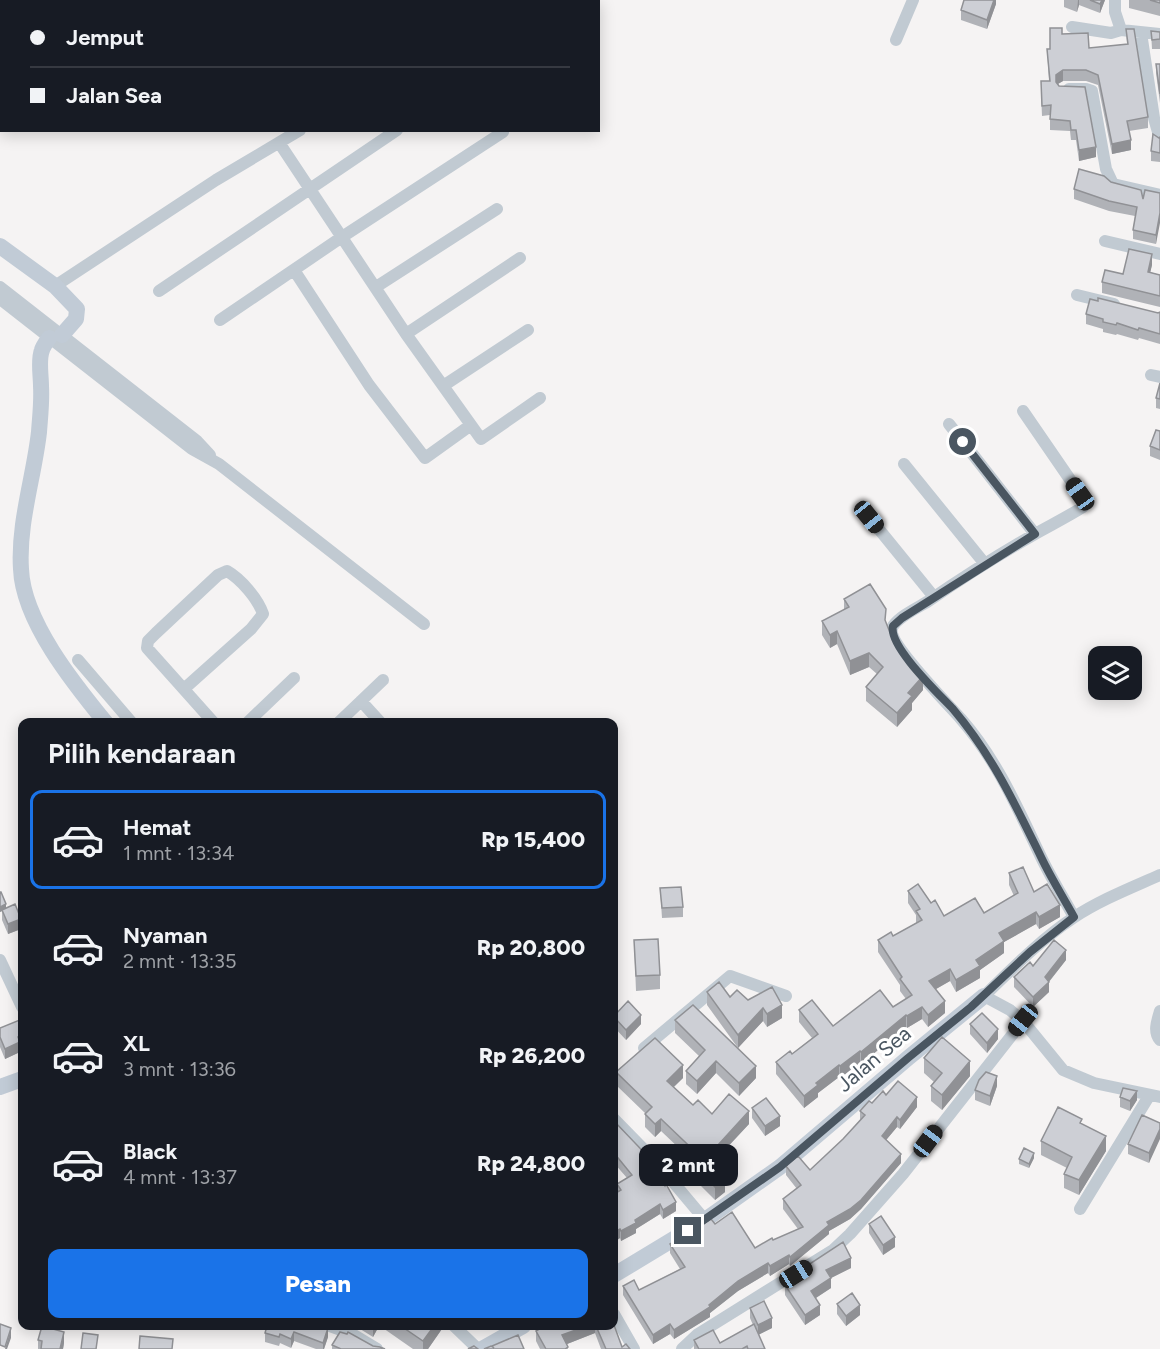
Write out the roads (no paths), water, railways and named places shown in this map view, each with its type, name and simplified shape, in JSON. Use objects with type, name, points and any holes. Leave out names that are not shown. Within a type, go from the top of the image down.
[{"type":"street","points":[[896,40],[914,0]]},
{"type":"street","points":[[1115,0],[1115,12],[1121,30]]},
{"type":"street","points":[[1072,27],[1111,33],[1121,30],[1160,34]]},
{"type":"street","points":[[1141,33],[1154,118],[1160,139]]},
{"type":"street","points":[[1063,89],[1092,91],[1106,169],[1113,184],[1160,195]]},
{"type":"street","points":[[55,286],[216,180],[297,132]]},
{"type":"street","points":[[159,291],[394,132]]},
{"type":"street","points":[[220,320],[503,132]]},
{"type":"street","points":[[280,144],[406,334],[481,439],[540,398]]},
{"type":"street","points":[[376,287],[496,209]]},
{"type":"street","points":[[1105,241],[1160,254]]},
{"type":"street","points":[[0,246],[55,286],[77,309],[76,319],[41,351],[41,411],[36,455],[24,520],[20,552],[21,571],[27,602],[42,631],[74,683],[102,718]]},
{"type":"street","points":[[406,334],[520,258]]},
{"type":"street","points":[[294,270],[369,385],[425,458],[471,425]]},
{"type":"street","points":[[0,287],[55,337]]},
{"type":"street","points":[[1077,296],[1129,308]]},
{"type":"street","points":[[0,299],[197,441],[219,464],[424,624]]},
{"type":"street","points":[[443,386],[528,330]]},
{"type":"street","points":[[1023,411],[1080,494],[1083,507],[985,564],[934,597],[893,626],[893,637],[906,657],[984,748],[1012,796],[1042,859],[1074,917]]},
{"type":"street","points":[[949,424],[1035,534]]},
{"type":"street","points":[[904,464],[985,564]]},
{"type":"street","points":[[869,517],[934,597]]},
{"type":"street","points":[[184,688],[251,629],[263,614],[261,607],[247,590],[234,575],[227,572],[219,575],[148,641],[147,648],[210,718]]},
{"type":"street","points":[[78,660],[128,718]]},
{"type":"street","points":[[252,718],[294,678]]},
{"type":"street","points":[[343,718],[382,680]]},
{"type":"street","points":[[361,700],[377,718]]},
{"type":"street","name":"Jalan Sea","points":[[618,1273],[705,1220],[780,1167],[984,996],[1030,952],[1074,917],[1160,875]]},
{"type":"street","points":[[0,960],[18,998]]},
{"type":"street","points":[[635,1056],[730,976],[786,996]]},
{"type":"street","points":[[984,996],[1023,1020],[1064,1070],[1094,1083],[1154,1096],[1080,1209]]},
{"type":"street","points":[[1160,1011],[1156,1025],[1156,1036],[1160,1040]]},
{"type":"street","points":[[682,1349],[698,1334],[833,1250],[850,1234],[903,1174],[1023,1020]]},
{"type":"street","points":[[0,1087],[18,1080]]},
{"type":"street","points":[[618,1123],[658,1164],[705,1220]]},
{"type":"street","points":[[618,1321],[634,1349]]},
{"type":"street","points":[[341,1330],[377,1349]]},
{"type":"street","points":[[459,1330],[480,1349],[515,1330]]}]
